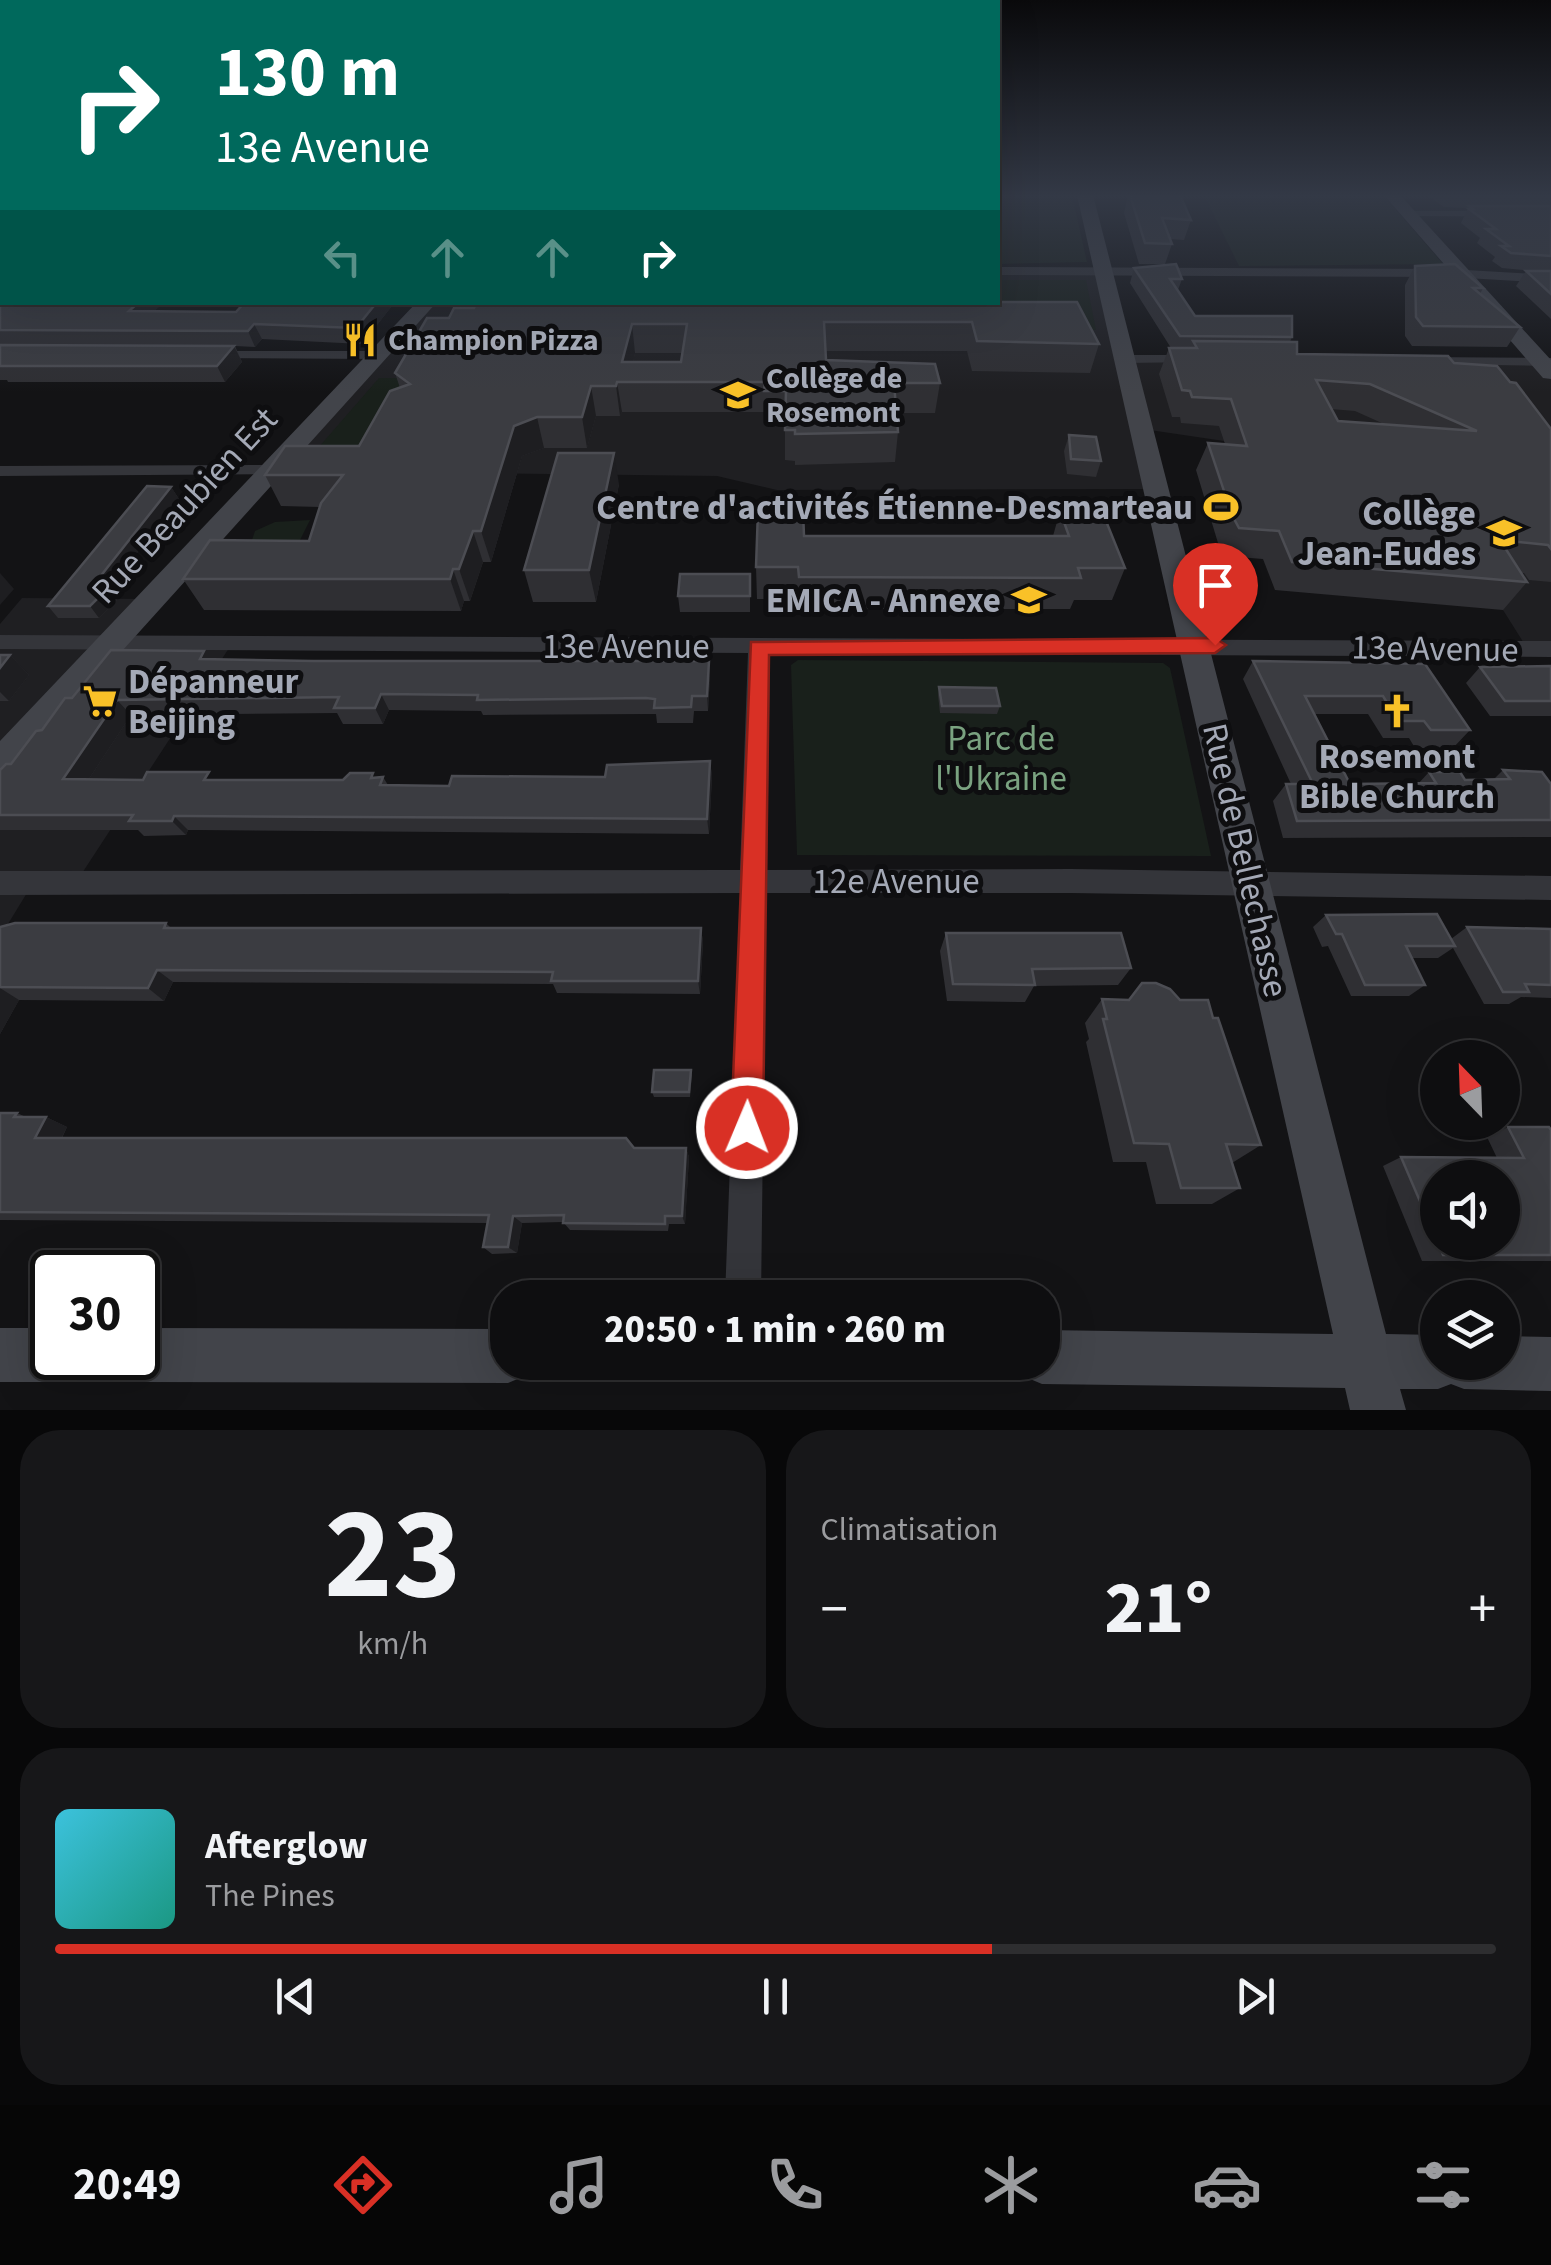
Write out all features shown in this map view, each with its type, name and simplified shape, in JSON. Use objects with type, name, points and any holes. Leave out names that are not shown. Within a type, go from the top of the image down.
[{"type":"street","name":"Rue de Bellechasse","points":[[1101,261],[1372,1386]]},
{"type":"street","points":[[1454,261],[1548,360]]},
{"type":"street","points":[[1474,261],[1548,360]]},
{"type":"street","points":[[1000,271],[1464,274],[1551,279]]},
{"type":"street","name":"Rue Beaubien Est","points":[[0,763],[425,305]]},
{"type":"street","points":[[188,354],[379,355]]},
{"type":"street","points":[[1126,359],[1202,359]]},
{"type":"street","points":[[1409,360],[1548,360]]},
{"type":"street","points":[[0,470],[272,470]]},
{"type":"street","name":"13e Avenue","points":[[0,642],[1551,649]]},
{"type":"street","points":[[742,1280],[759,647]]},
{"type":"street","name":"12e Avenue","points":[[0,883],[753,881],[1551,888]]},
{"type":"street","points":[[0,1355],[30,1355]]},
{"type":"street","points":[[160,1356],[490,1356]]},
{"type":"street","points":[[1060,1359],[1372,1386],[1420,1369]]},
{"type":"street","points":[[1520,1363],[1551,1364]]},
{"type":"shaded area","name":"Collège de Rosemont","points":[[1000,271],[1104,272],[1126,359],[1541,361],[1551,373],[1551,649],[1527,648],[1503,610],[1224,441],[1143,429],[1156,489],[777,490],[717,476],[282,471],[426,305],[1000,305]]},
{"type":"shaded area","points":[[22,598],[150,599],[112,641],[231,645],[75,884],[30,888],[0,937],[0,624]]},
{"type":"green space","points":[[1000,261],[1087,262],[1000,264]]},
{"type":"green space","points":[[1236,261],[1440,261],[1443,264],[1239,266]]},
{"type":"green space","points":[[1000,280],[1086,280],[1096,330],[972,330],[995,305],[1000,305]]},
{"type":"green space","points":[[379,378],[425,378],[384,454],[305,463]]},
{"type":"green space","points":[[310,520],[295,550],[251,543],[255,531],[275,522]]},
{"type":"green space","name":"Parc de l'Ukraine","points":[[798,660],[1163,663],[1170,668],[1211,856],[797,855],[791,665]]},
{"type":"building","points":[[1176,264],[1182,279],[1170,279],[1195,316],[1292,316],[1292,337],[1180,336],[1134,268]]},
{"type":"building","points":[[1455,264],[1483,288],[1473,288],[1520,327],[1423,326],[1416,317],[1415,266]]},
{"type":"building","points":[[1526,271],[1551,271],[1551,294]]},
{"type":"building","points":[[1077,302],[1099,344],[977,341],[972,322],[824,322],[826,360],[935,364],[940,383],[894,383],[898,432],[795,434],[795,430],[785,430],[786,391],[764,391],[765,382],[617,382],[616,386],[591,386],[582,417],[537,417],[514,426],[481,531],[473,531],[459,569],[453,569],[450,579],[183,579],[210,540],[309,541],[321,503],[343,475],[265,475],[285,446],[359,446],[390,391],[410,384],[395,373],[427,318],[449,318],[454,308]],"holes":[[[632,324],[687,324],[681,362],[622,362]]]},
{"type":"building","points":[[0,305],[136,305],[129,311],[236,312],[242,305],[375,305],[356,328],[254,324],[248,331],[0,330]]},
{"type":"building","points":[[1193,341],[1297,342],[1297,354],[1448,356],[1454,363],[1497,366],[1510,382],[1516,383],[1551,429],[1551,549],[1548,545],[1500,540],[1527,582],[1292,562],[1279,531],[1239,528],[1232,515],[1208,443],[1247,446],[1231,399],[1192,397],[1190,391],[1182,390],[1169,348],[1197,348]],"holes":[[[1316,380],[1370,384],[1477,431],[1338,421]]]},
{"type":"building","points":[[0,345],[234,346],[217,366],[0,366]]},
{"type":"building","points":[[1069,435],[1096,437],[1101,461],[1071,459]]},
{"type":"building","points":[[558,453],[614,453],[589,570],[524,570]]},
{"type":"building","points":[[147,486],[171,487],[92,587],[108,588],[90,606],[48,606]]},
{"type":"building","points":[[758,510],[803,510],[804,536],[1069,536],[1060,511],[1102,511],[1125,568],[1078,568],[1081,578],[799,577],[798,567],[756,567]]},
{"type":"building","points":[[680,574],[750,574],[750,596],[678,596]]},
{"type":"building","points":[[111,650],[204,651],[200,659],[709,661],[707,696],[692,696],[691,707],[654,708],[655,699],[646,698],[477,700],[478,695],[381,694],[375,708],[334,708],[339,697],[117,700],[63,779],[143,780],[147,772],[209,772],[204,780],[343,780],[350,773],[373,773],[371,778],[383,777],[380,785],[449,786],[452,776],[605,777],[607,765],[710,761],[707,819],[174,816],[172,821],[129,821],[133,815],[0,815],[0,770],[11,764]]},
{"type":"building","points":[[0,655],[10,655],[0,668]]},
{"type":"building","points":[[1253,661],[1425,664],[1470,730],[1431,730],[1424,721],[1398,721],[1383,696],[1305,696],[1350,784],[1436,783],[1429,772],[1460,772],[1465,780],[1510,779],[1503,770],[1542,772],[1551,784],[1551,820],[1297,821],[1286,784],[1313,784]]},
{"type":"building","points":[[1551,666],[1551,701],[1505,701],[1480,667]]},
{"type":"building","points":[[939,687],[996,688],[1000,706],[942,706]]},
{"type":"building","points":[[1437,914],[1455,946],[1406,946],[1425,985],[1365,985],[1342,934],[1336,934],[1326,915]]},
{"type":"building","points":[[15,923],[166,923],[164,928],[701,928],[698,981],[551,981],[553,972],[157,970],[148,988],[0,987],[0,927]]},
{"type":"building","points":[[1467,927],[1551,929],[1551,985],[1525,984],[1529,992],[1503,992]]},
{"type":"building","points":[[946,933],[1121,933],[1131,968],[1032,969],[1035,985],[953,984]]},
{"type":"building","points":[[1142,983],[1170,989],[1180,1000],[1208,1000],[1213,1018],[1218,1018],[1261,1145],[1226,1144],[1240,1188],[1181,1188],[1169,1144],[1134,1143],[1103,1019],[1107,1019],[1102,999],[1129,1000]]},
{"type":"building","points":[[654,1070],[691,1070],[689,1092],[652,1092]]},
{"type":"building","points":[[0,1113],[46,1117],[35,1138],[626,1138],[634,1148],[686,1148],[682,1216],[665,1216],[665,1224],[563,1223],[564,1215],[513,1216],[508,1247],[483,1247],[489,1215],[0,1212]]},
{"type":"building","points":[[1520,1127],[1549,1127],[1551,1255],[1520,1255],[1520,1160],[1420,1160],[1420,1201],[1401,1157],[1524,1158],[1515,1140],[1520,1140]]},
{"type":"place","name":"Champion Pizza","points":[[360,340]]},
{"type":"place","name":"Collège de Rosemont","points":[[738,395]]},
{"type":"place","name":"Centre d'activités Étienne-Desmarteau","points":[[1221,507]]},
{"type":"place","name":"Collège Jean-Eudes","points":[[1504,533]]},
{"type":"place","name":"EMICA - Annexe","points":[[1029,600]]},
{"type":"place","name":"Dépanneur Beijing","points":[[100,701]]},
{"type":"place","name":"Rosemont Bible Church","points":[[1397,711]]},
{"type":"route","points":[[747,1128],[759,647],[1215,645]]}]
